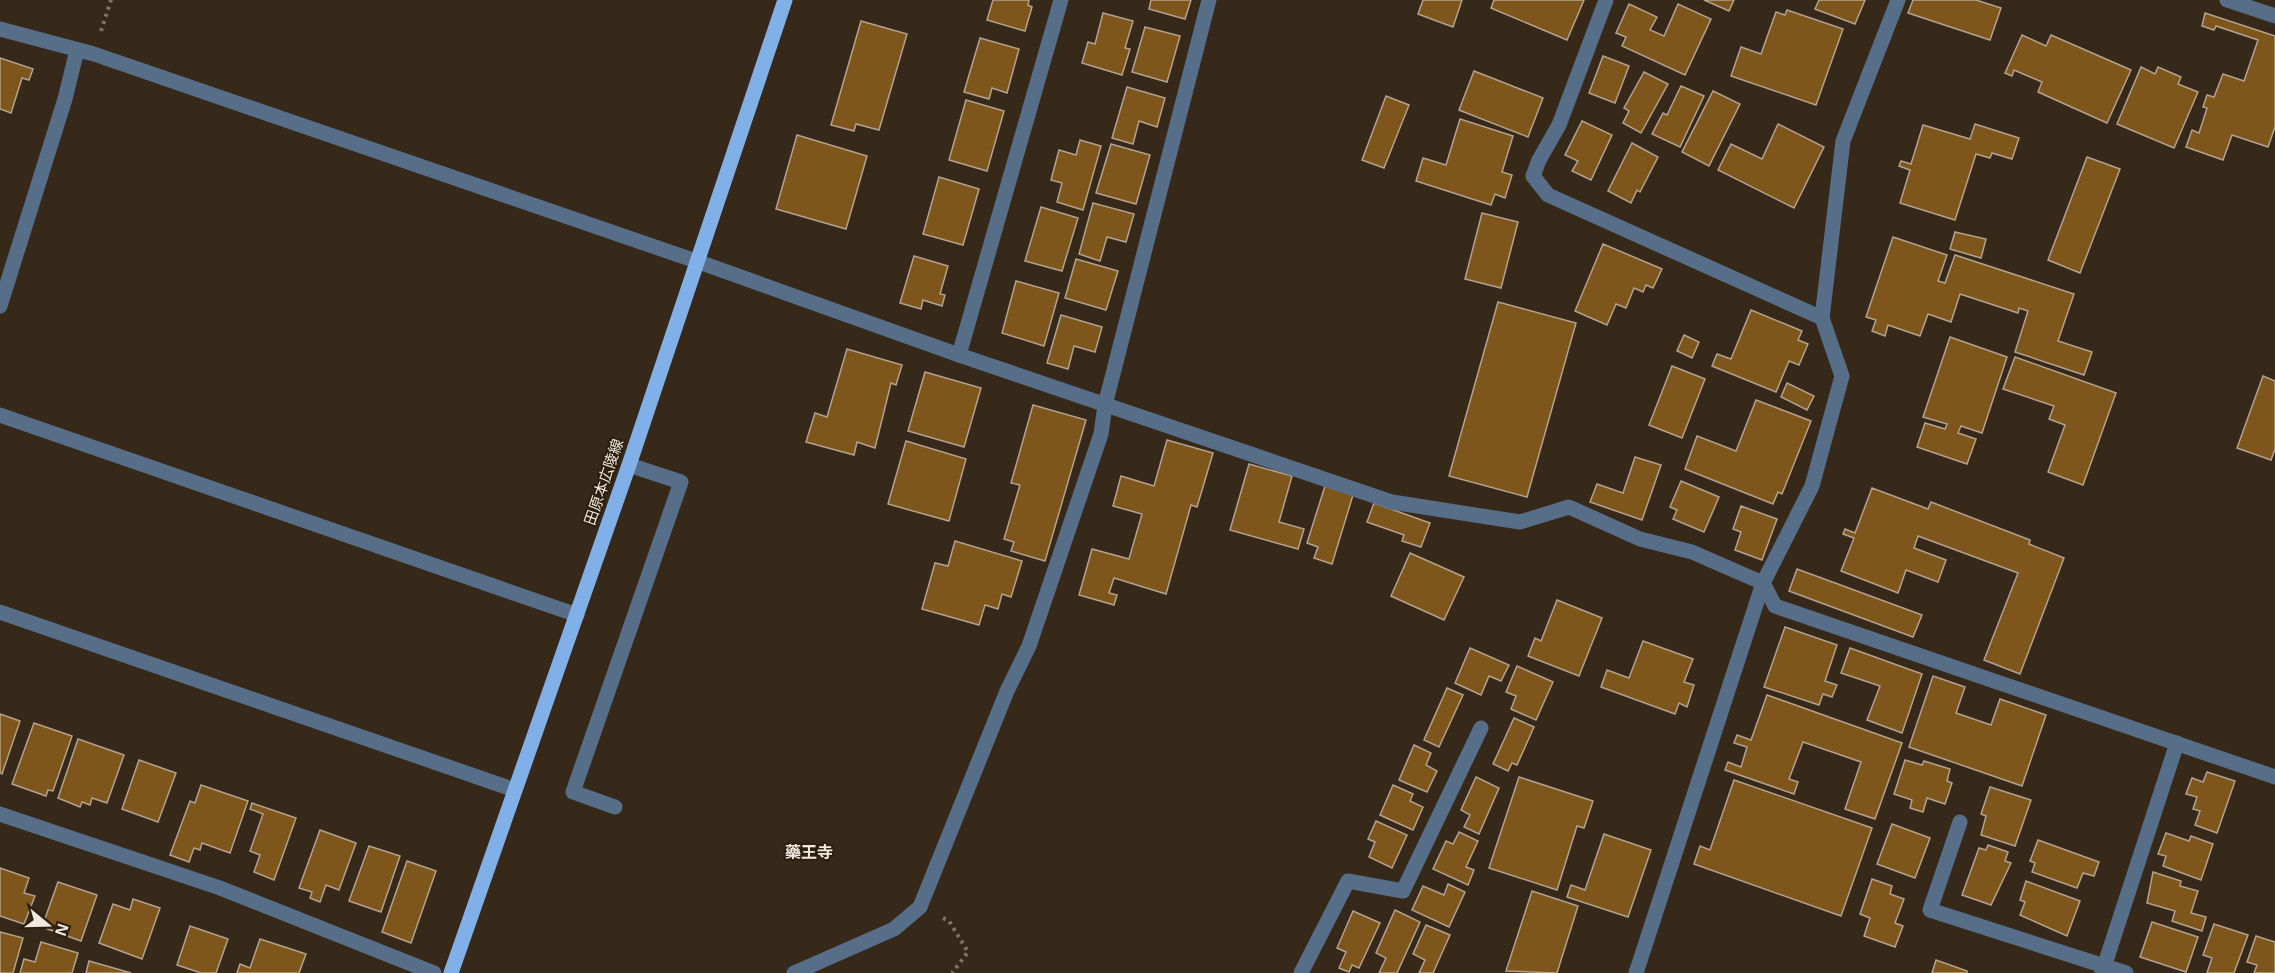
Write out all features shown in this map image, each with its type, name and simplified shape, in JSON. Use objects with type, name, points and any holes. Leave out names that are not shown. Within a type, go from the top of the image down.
[{"type":"main road","name":"田原本広陵線","points":[[451,973],[629,465],[785,0]]},
{"type":"street","points":[[959,356],[1061,0]]},
{"type":"street","points":[[794,973],[894,929],[921,907],[1007,691],[1029,645],[1101,434],[1105,405],[1209,0]]},
{"type":"street","points":[[1606,0],[1558,125],[1533,176],[1548,195],[1822,318]]},
{"type":"street","points":[[1636,973],[1763,583],[1812,486],[1842,376],[1822,318],[1843,141],[1898,0]]},
{"type":"street","points":[[2227,0],[2275,16]]},
{"type":"street","points":[[0,28],[77,50],[696,261],[959,356],[1392,502],[1520,522],[1569,507],[1640,539],[1692,552],[1763,583],[1775,606],[2275,777]]},
{"type":"street","points":[[0,306],[65,99],[77,50]]},
{"type":"street","points":[[0,415],[576,615]]},
{"type":"street","points":[[615,807],[573,792],[681,482],[629,465]]},
{"type":"street","points":[[0,612],[515,790]]},
{"type":"street","points":[[1300,973],[1348,881],[1403,891],[1481,728]]},
{"type":"street","points":[[2103,970],[2177,743]]},
{"type":"street","points":[[0,814],[220,888],[434,973]]},
{"type":"street","points":[[1960,822],[1930,910],[2103,970],[2126,973]]},
{"type":"path","points":[[921,907],[949,921],[968,952],[952,973]]},
{"type":"building","points":[[993,0],[1029,0],[1028,5],[1032,7],[1025,31],[987,20]]},
{"type":"building","points":[[1151,0],[1191,0],[1185,19],[1149,9]]},
{"type":"building","points":[[1423,0],[1462,0],[1453,27],[1418,14]]},
{"type":"building","points":[[1494,0],[1584,0],[1567,40],[1491,8]]},
{"type":"building","points":[[1704,0],[1734,0],[1729,11]]},
{"type":"building","points":[[1819,0],[1865,0],[1855,24],[1815,9]]},
{"type":"building","points":[[1913,0],[1976,0],[2001,8],[1990,40],[1908,13]]},
{"type":"building","points":[[1629,4],[1657,17],[1650,30],[1664,36],[1678,4],[1711,19],[1685,75],[1622,46],[1626,37],[1616,33]]},
{"type":"building","points":[[1787,10],[1843,29],[1816,105],[1731,76],[1741,47],[1761,54],[1776,12],[1785,15]]},
{"type":"building","points":[[1103,13],[1133,21],[1125,48],[1130,49],[1122,75],[1082,63],[1088,42],[1095,44]]},
{"type":"building","points":[[2205,13],[2275,36],[2275,127],[2268,147],[2232,135],[2223,160],[2186,147],[2192,130],[2199,133],[2207,108],[2203,107],[2207,95],[2214,97],[2223,74],[2244,81],[2258,40],[2216,26],[2214,30],[2202,26]]},
{"type":"building","points":[[861,21],[907,34],[879,130],[856,124],[854,131],[831,125]]},
{"type":"building","points":[[1145,27],[1180,36],[1167,82],[1132,72]]},
{"type":"building","points":[[2022,35],[2046,46],[2051,35],[2131,70],[2107,123],[2038,92],[2042,82],[2014,70],[2012,76],[2005,73]]},
{"type":"building","points":[[980,38],[1019,49],[1007,93],[992,88],[989,99],[964,92]]},
{"type":"building","points":[[1603,56],[1629,66],[1615,103],[1589,93]]},
{"type":"building","points":[[0,58],[33,69],[29,80],[22,78],[11,113],[0,109]]},
{"type":"building","points":[[2141,67],[2155,74],[2158,67],[2181,77],[2178,84],[2198,92],[2174,148],[2117,124]]},
{"type":"building","points":[[1474,71],[1543,98],[1528,137],[1459,110]]},
{"type":"building","points":[[1644,72],[1668,84],[1641,133],[1623,123],[1629,111],[1624,108]]},
{"type":"building","points":[[1681,86],[1704,96],[1680,147],[1652,134],[1663,113],[1667,115]]},
{"type":"building","points":[[1127,87],[1165,98],[1157,127],[1139,121],[1133,144],[1112,138]]},
{"type":"building","points":[[1713,91],[1740,104],[1709,166],[1682,152]]},
{"type":"building","points":[[1386,96],[1409,105],[1384,168],[1362,160]]},
{"type":"building","points":[[966,100],[1004,111],[987,171],[949,160]]},
{"type":"building","points":[[1460,119],[1513,136],[1502,172],[1512,175],[1505,198],[1495,194],[1491,205],[1416,181],[1423,158],[1446,165]]},
{"type":"building","points":[[1582,121],[1612,135],[1591,180],[1572,171],[1578,161],[1565,155]]},
{"type":"building","points":[[1778,124],[1824,147],[1794,208],[1718,170],[1731,144],[1762,159]]},
{"type":"building","points":[[1975,124],[2019,138],[2012,159],[1992,153],[1990,158],[1976,154],[1955,220],[1900,203],[1910,170],[1899,166],[1901,161],[1911,164],[1923,125],[1970,139]]},
{"type":"building","points":[[797,135],[867,156],[846,229],[776,209]]},
{"type":"building","points":[[1080,140],[1101,146],[1083,210],[1057,202],[1062,183],[1051,180],[1059,150],[1076,155]]},
{"type":"building","points":[[1632,143],[1658,157],[1640,192],[1637,190],[1631,203],[1608,191]]},
{"type":"building","points":[[1111,144],[1150,155],[1136,204],[1096,193]]},
{"type":"building","points":[[2087,157],[2120,169],[2080,273],[2048,260]]},
{"type":"building","points":[[939,177],[979,189],[963,245],[923,234]]},
{"type":"building","points":[[1093,203],[1134,214],[1126,242],[1107,237],[1100,261],[1079,254]]},
{"type":"building","points":[[1041,207],[1078,218],[1062,271],[1025,261]]},
{"type":"building","points":[[1482,213],[1518,222],[1501,288],[1465,279]]},
{"type":"building","points":[[1955,232],[1986,239],[1981,258],[1950,249]]},
{"type":"building","points":[[1893,237],[1947,255],[1938,281],[1945,283],[1955,255],[2074,294],[2058,341],[2092,352],[2084,375],[2015,352],[2028,311],[2019,308],[2018,313],[1960,294],[1951,322],[1928,314],[1920,336],[1888,325],[1885,336],[1872,331],[1876,320],[1866,317]]},
{"type":"building","points":[[1603,244],[1662,269],[1653,288],[1646,285],[1643,292],[1634,288],[1626,308],[1616,304],[1607,325],[1575,311]]},
{"type":"building","points":[[914,256],[948,266],[940,294],[945,295],[942,306],[923,300],[921,309],[900,303]]},
{"type":"building","points":[[1076,259],[1118,271],[1106,310],[1065,298]]},
{"type":"building","points":[[1016,281],[1059,293],[1044,346],[1002,333]]},
{"type":"building","points":[[1498,302],[1576,323],[1527,497],[1449,476]]},
{"type":"building","points":[[1751,310],[1802,331],[1798,340],[1808,344],[1799,365],[1789,361],[1776,392],[1712,366],[1717,354],[1731,359]]},
{"type":"building","points":[[1061,315],[1102,327],[1095,352],[1074,346],[1068,369],[1047,363]]},
{"type":"building","points":[[1684,335],[1699,342],[1692,358],[1677,351]]},
{"type":"building","points":[[1950,337],[2007,357],[1982,433],[1961,426],[1958,433],[1976,439],[1967,464],[1917,447],[1925,423],[1945,429],[1947,424],[1923,417]]},
{"type":"building","points":[[847,349],[902,365],[896,385],[891,383],[875,448],[857,442],[854,455],[806,442],[815,413],[827,417]]},
{"type":"building","points":[[2015,357],[2116,393],[2083,485],[2048,472],[2065,425],[2049,419],[2054,406],[2003,389]]},
{"type":"building","points":[[1672,366],[1705,379],[1682,438],[1649,425]]},
{"type":"building","points":[[925,372],[981,388],[964,447],[908,431]]},
{"type":"building","points":[[2263,376],[2275,381],[2275,449],[2271,460],[2237,448]]},
{"type":"building","points":[[1787,383],[1814,396],[1807,410],[1781,397]]},
{"type":"building","points":[[1756,400],[1811,421],[1782,494],[1778,492],[1773,504],[1685,469],[1697,436],[1736,451]]},
{"type":"building","points":[[1033,405],[1086,420],[1045,561],[1011,551],[1014,542],[1004,539],[1020,485],[1011,483]]},
{"type":"building","points":[[1167,440],[1213,453],[1197,507],[1191,505],[1166,594],[1114,578],[1109,593],[1117,595],[1114,605],[1079,595],[1092,549],[1129,559],[1142,514],[1113,506],[1121,476],[1154,486]]},
{"type":"building","points":[[906,441],[966,459],[949,521],[888,504]]},
{"type":"building","points":[[1635,457],[1661,465],[1642,520],[1590,502],[1597,484],[1623,493]]},
{"type":"building","points":[[1249,464],[1292,476],[1279,522],[1304,529],[1298,549],[1230,530]]},
{"type":"building","points":[[1681,481],[1719,497],[1704,532],[1673,519],[1677,510],[1670,507]]},
{"type":"building","points":[[1325,486],[1353,495],[1332,564],[1314,558],[1318,547],[1307,543]]},
{"type":"building","points":[[1872,488],[1928,509],[1931,502],[2030,540],[2029,544],[2064,558],[2020,674],[1984,660],[2018,573],[1918,536],[1914,548],[1946,560],[1938,582],[1906,570],[1898,593],[1841,571],[1854,538],[1843,534],[1845,529],[1855,533]]},
{"type":"building","points":[[1374,503],[1430,523],[1421,547],[1402,541],[1404,535],[1367,522]]},
{"type":"building","points":[[1741,506],[1777,519],[1762,560],[1735,550],[1741,532],[1733,529]]},
{"type":"building","points":[[955,541],[1022,561],[1011,597],[1002,594],[998,609],[985,605],[979,625],[922,609],[935,563],[948,566]]},
{"type":"building","points":[[1410,553],[1464,577],[1444,620],[1391,596]]},
{"type":"building","points":[[1797,569],[1922,615],[1913,637],[1789,591]]},
{"type":"building","points":[[1557,600],[1602,618],[1579,676],[1528,656],[1535,638],[1541,641]]},
{"type":"building","points":[[1785,627],[1837,645],[1825,681],[1837,685],[1832,697],[1823,694],[1819,705],[1764,687]]},
{"type":"building","points":[[1643,641],[1693,659],[1684,682],[1694,685],[1687,707],[1679,703],[1675,714],[1601,687],[1607,670],[1629,678]]},
{"type":"building","points":[[1470,648],[1509,665],[1501,681],[1489,676],[1481,695],[1455,683]]},
{"type":"building","points":[[1850,648],[1922,674],[1902,733],[1867,720],[1880,686],[1841,673]]},
{"type":"building","points":[[1517,666],[1553,682],[1536,720],[1511,709],[1516,696],[1506,692]]},
{"type":"building","points":[[1933,676],[1965,687],[1956,713],[1991,725],[2000,699],[2046,715],[2022,786],[1909,747]]},
{"type":"building","points":[[1447,688],[1463,695],[1439,747],[1424,740]]},
{"type":"building","points":[[1767,695],[1902,743],[1875,819],[1845,809],[1861,762],[1803,742],[1789,779],[1798,782],[1794,794],[1725,770],[1728,762],[1741,767],[1747,747],[1734,743],[1737,735],[1751,740]]},
{"type":"building","points":[[0,714],[20,721],[2,774],[0,773]]},
{"type":"building","points":[[1514,718],[1534,727],[1517,765],[1512,763],[1508,771],[1493,764]]},
{"type":"building","points":[[34,723],[72,736],[53,791],[48,790],[46,796],[12,784]]},
{"type":"building","points":[[78,739],[124,755],[107,803],[92,798],[90,805],[82,802],[80,807],[58,798]]},
{"type":"building","points":[[1414,745],[1431,753],[1426,765],[1437,771],[1427,792],[1399,780]]},
{"type":"building","points":[[139,760],[176,773],[158,822],[122,809]]},
{"type":"building","points":[[1905,760],[1922,765],[1924,761],[1950,769],[1947,781],[1952,783],[1945,804],[1927,798],[1923,812],[1910,808],[1912,800],[1894,794]]},
{"type":"building","points":[[2207,772],[2235,781],[2217,833],[2195,825],[2200,811],[2193,809],[2197,797],[2186,794],[2192,778],[2203,782]]},
{"type":"building","points":[[1476,777],[1499,788],[1479,834],[1464,827],[1470,815],[1461,810]]},
{"type":"building","points":[[1519,777],[1593,801],[1584,828],[1577,826],[1557,890],[1489,868]]},
{"type":"building","points":[[1734,780],[1872,828],[1841,916],[1694,864],[1700,846],[1710,850]]},
{"type":"building","points":[[201,785],[248,801],[230,853],[202,843],[200,850],[194,848],[189,862],[170,855],[190,801],[195,803]]},
{"type":"building","points":[[1393,785],[1413,794],[1410,801],[1423,807],[1413,830],[1380,815]]},
{"type":"building","points":[[1990,787],[2031,800],[2015,846],[1981,835],[1986,816],[1981,814]]},
{"type":"building","points":[[252,803],[296,818],[274,880],[254,872],[260,855],[250,851],[263,814],[250,809]]},
{"type":"building","points":[[1376,821],[1407,835],[1392,868],[1369,857],[1375,842],[1368,839]]},
{"type":"building","points":[[1892,824],[1930,838],[1915,878],[1877,864]]},
{"type":"building","points":[[320,830],[356,843],[339,890],[326,885],[320,902],[310,898],[312,892],[299,888]]},
{"type":"building","points":[[1459,832],[1478,841],[1466,867],[1474,870],[1468,885],[1433,869],[1446,841],[1453,844]]},
{"type":"building","points":[[2166,833],[2189,841],[2191,836],[2213,844],[2201,880],[2163,866],[2166,856],[2158,854]]},
{"type":"building","points":[[1604,834],[1651,850],[1628,917],[1567,897],[1571,885],[1585,890]]},
{"type":"building","points":[[2038,840],[2099,862],[2094,876],[2083,873],[2077,888],[2032,872],[2035,863],[2030,861]]},
{"type":"building","points":[[1988,845],[2008,852],[2005,861],[2011,863],[1991,905],[1962,895],[1979,848],[1986,850]]},
{"type":"building","points":[[369,846],[400,856],[381,912],[349,901]]},
{"type":"building","points":[[407,861],[436,871],[411,943],[382,932]]},
{"type":"building","points":[[0,868],[29,878],[24,893],[35,896],[24,924],[0,916]]},
{"type":"building","points":[[2153,872],[2181,881],[2180,886],[2198,891],[2191,913],[2206,917],[2202,931],[2172,921],[2175,911],[2147,903]]},
{"type":"building","points":[[1872,879],[1892,886],[1890,894],[1904,899],[1895,923],[1903,926],[1895,947],[1864,936],[1870,918],[1860,914]]},
{"type":"building","points":[[2026,881],[2080,901],[2067,936],[2020,915],[2025,902],[2020,900]]},
{"type":"building","points":[[58,882],[97,895],[81,941],[42,927]]},
{"type":"building","points":[[1448,884],[1465,892],[1449,927],[1412,910],[1423,886],[1444,895]]},
{"type":"building","points":[[1532,891],[1578,906],[1557,973],[1506,971]]},
{"type":"building","points":[[133,899],[160,908],[142,959],[99,943],[113,904],[130,910]]},
{"type":"building","points":[[1395,910],[1420,922],[1397,973],[1379,973],[1386,958],[1376,953]]},
{"type":"building","points":[[1353,911],[1380,923],[1359,968],[1352,965],[1349,972],[1339,968],[1346,952],[1337,948]]},
{"type":"building","points":[[2152,922],[2198,937],[2186,972],[2140,957]]},
{"type":"building","points":[[2214,924],[2248,935],[2234,973],[2207,973],[2212,958],[2203,955]]},
{"type":"building","points":[[1426,925],[1450,935],[1433,973],[1419,973],[1425,960],[1413,954]]},
{"type":"building","points":[[190,926],[228,939],[216,973],[201,973],[177,965]]},
{"type":"building","points":[[0,932],[23,938],[13,973],[0,973]]},
{"type":"building","points":[[2256,936],[2275,942],[2275,973],[2254,973],[2257,965],[2247,962]]},
{"type":"building","points":[[260,939],[306,954],[299,973],[237,973],[240,964],[250,968]]},
{"type":"building","points":[[41,942],[78,953],[72,973],[20,973],[24,959],[35,962]]},
{"type":"building","points":[[1936,960],[1967,971],[1967,973],[1932,973]]},
{"type":"building","points":[[89,961],[131,973],[86,973]]},
{"type":"district","name":"藥王寺","points":[[809,852]]}]
